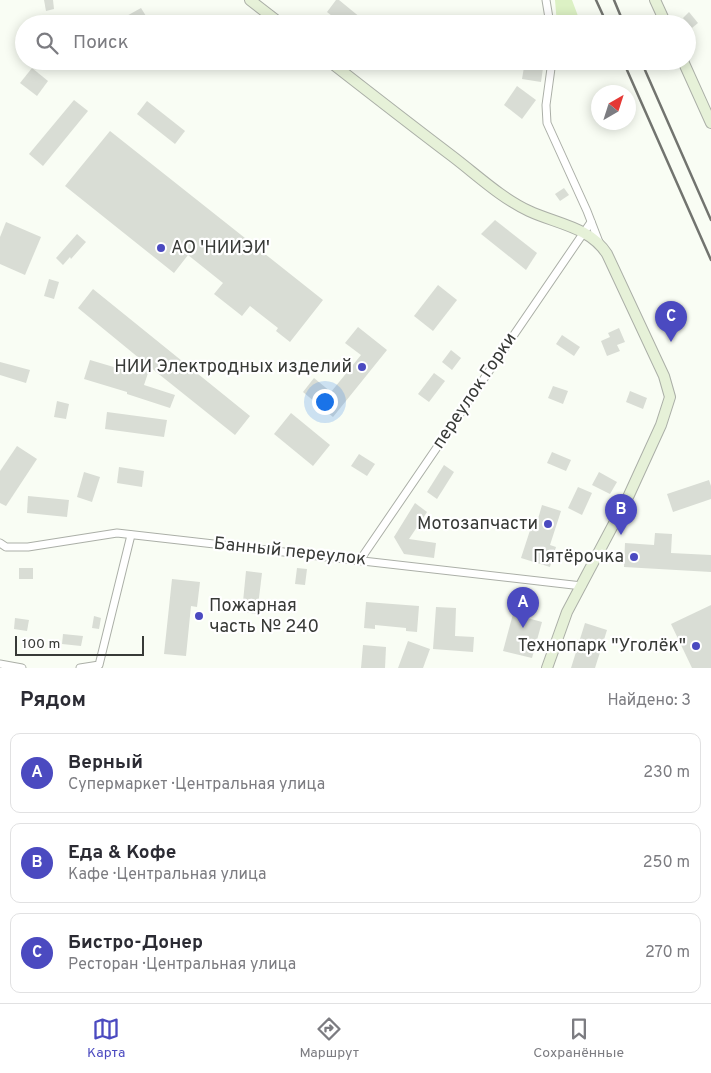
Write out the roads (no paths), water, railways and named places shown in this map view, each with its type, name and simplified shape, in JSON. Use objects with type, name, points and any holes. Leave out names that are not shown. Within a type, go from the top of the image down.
[{"type":"main road","points":[[250,0],[269,15]]},
{"type":"main road","points":[[658,2],[663,15]]},
{"type":"main road","points":[[341,70],[518,206],[584,232],[599,244],[607,254],[664,376],[670,396],[661,425],[629,495],[560,627],[547,668]]},
{"type":"main road","points":[[687,70],[711,123]]},
{"type":"street","points":[[546,0],[548,15]]},
{"type":"street","points":[[551,70],[546,105],[547,123],[599,244]]},
{"type":"street","name":"переулок Горки","points":[[360,560],[591,222]]},
{"type":"street","name":"Банный переулок","points":[[0,543],[6,547],[28,547],[116,533],[582,586]]},
{"type":"street","points":[[80,668],[99,665],[131,535]]},
{"type":"street","points":[[0,664],[22,668]]},
{"type":"railway","points":[[596,0],[603,15]]},
{"type":"railway","points":[[614,0],[620,15]]},
{"type":"railway","points":[[627,70],[711,260]]},
{"type":"railway","points":[[645,70],[711,220]]},
{"type":"place","name":"АО 'НИИЭИ'","points":[[161,248]]},
{"type":"place","name":"Бистро-Донер","points":[[671,342]]},
{"type":"place","name":"НИИ Электродных изделий","points":[[362,367]]},
{"type":"place","name":"Мотозапчасти","points":[[548,524]]},
{"type":"place","name":"Еда & Кофе","points":[[621,535]]},
{"type":"place","name":"Пятёрочка","points":[[634,557]]},
{"type":"place","name":"Пожарная часть № 240","points":[[199,616]]},
{"type":"place","name":"Верный","points":[[523,628]]},
{"type":"place","name":"Технопарк \"Уголёк\"","points":[[696,646]]}]
